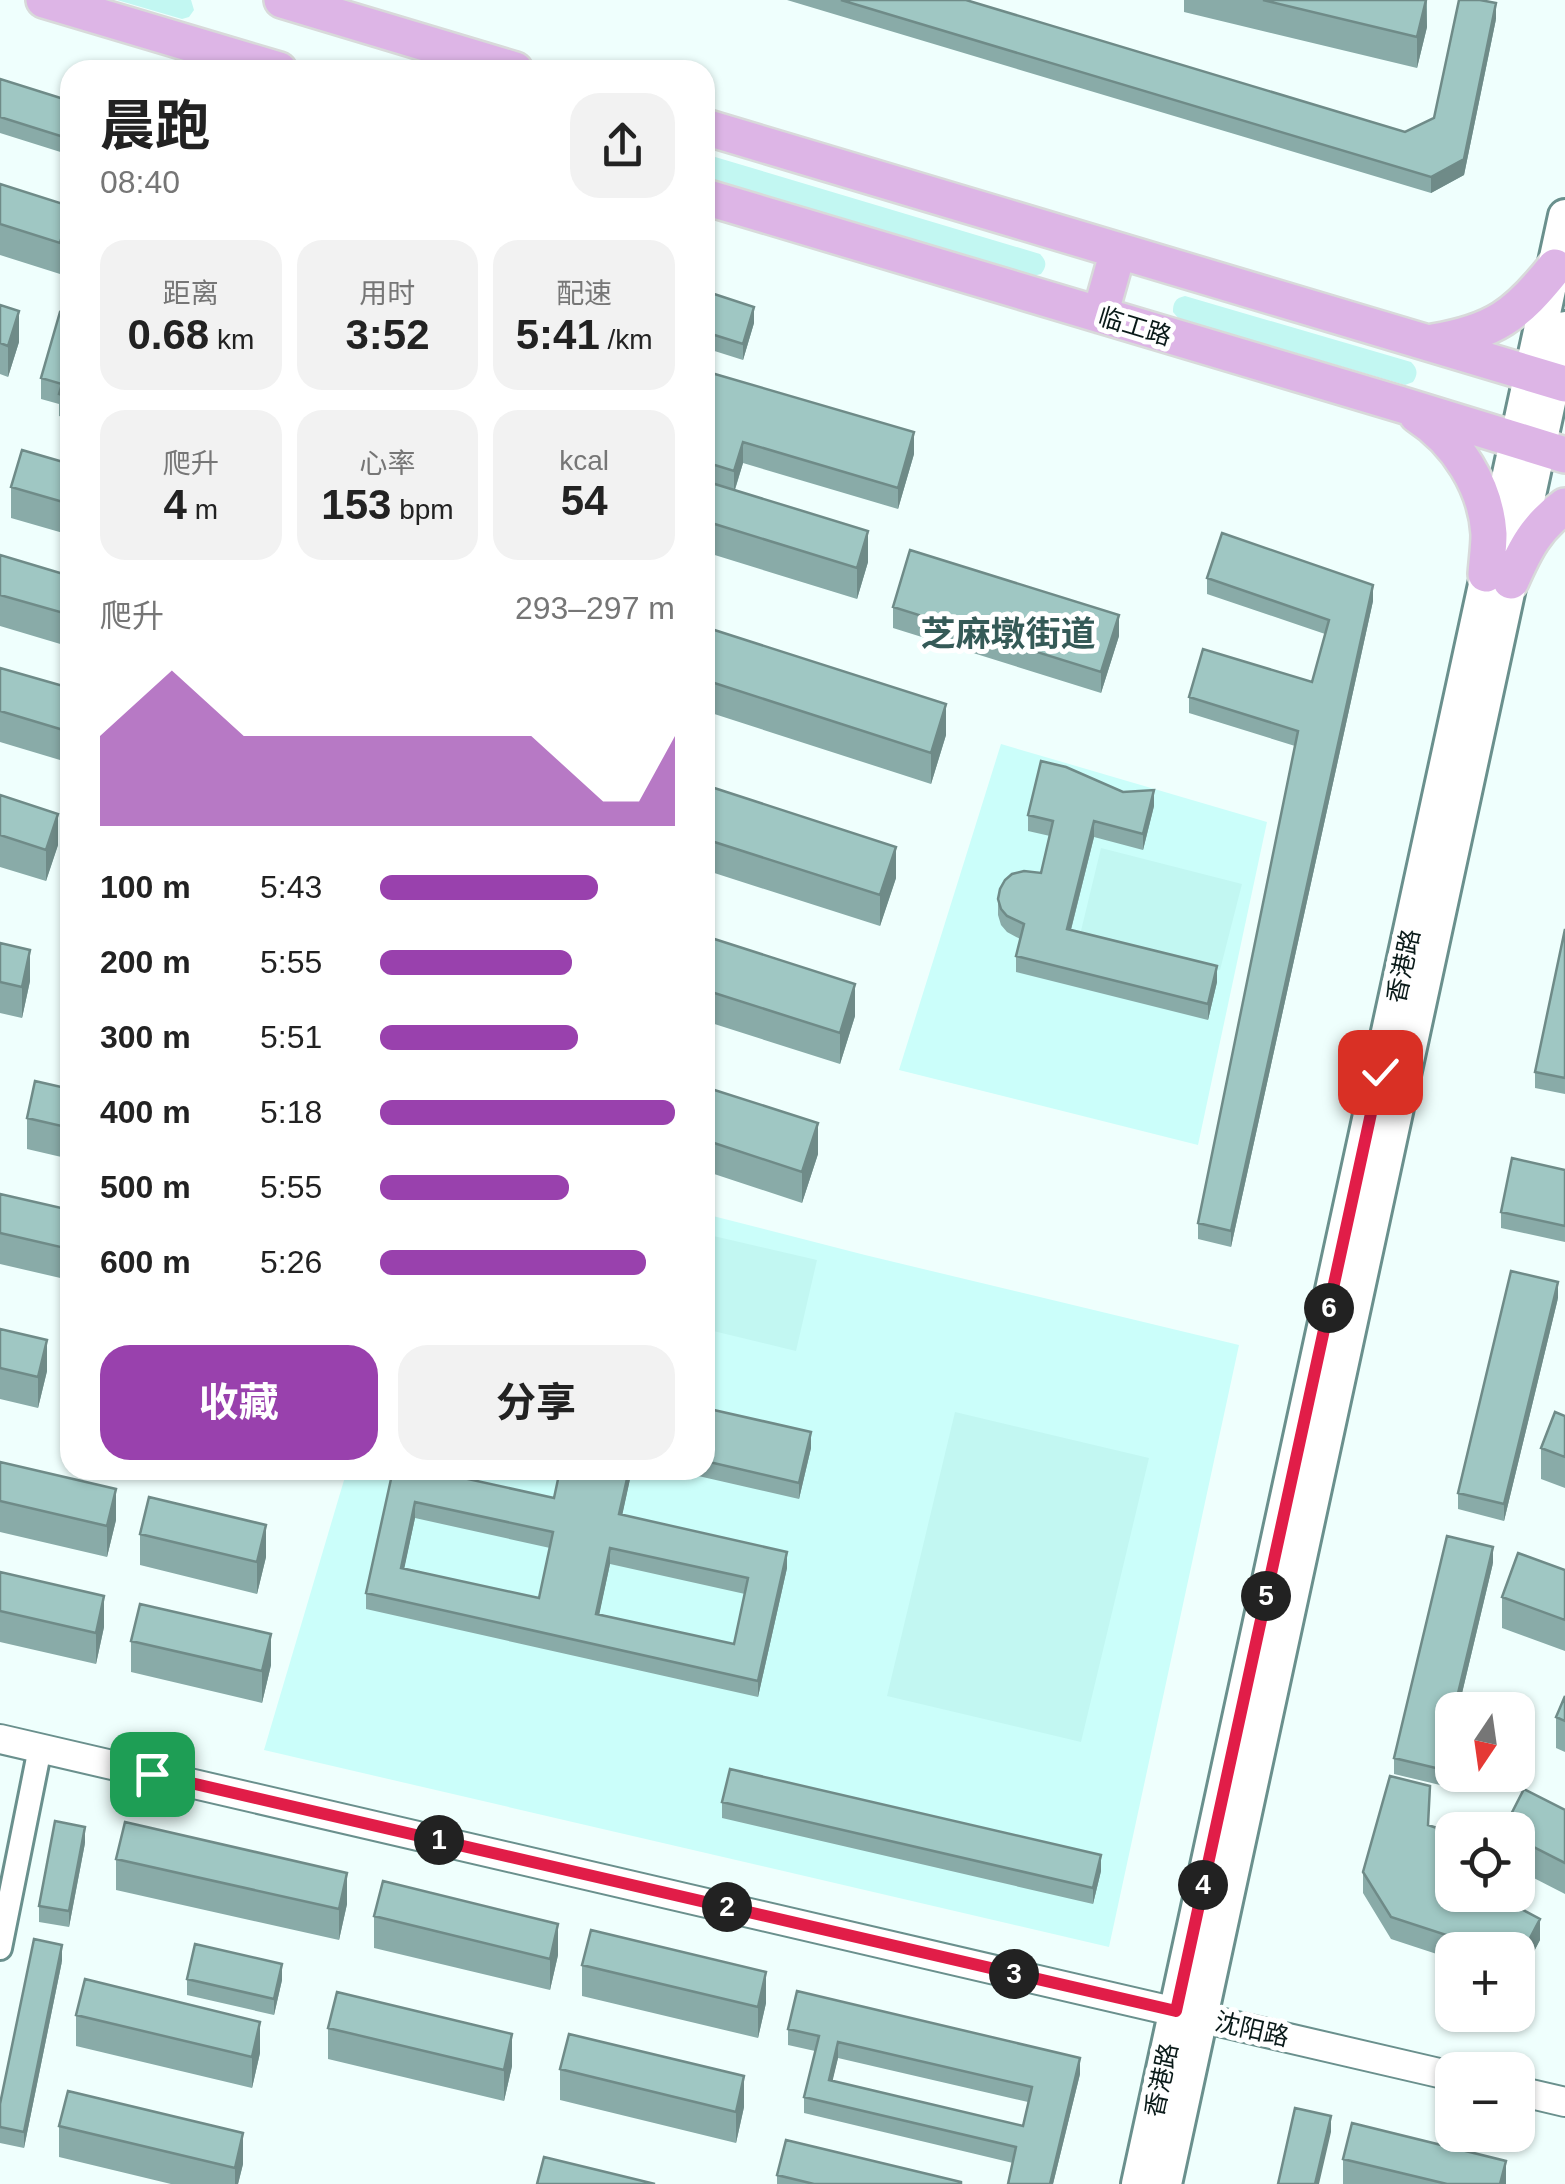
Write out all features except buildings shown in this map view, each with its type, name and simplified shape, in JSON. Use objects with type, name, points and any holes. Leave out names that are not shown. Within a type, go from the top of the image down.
[{"type":"main road","points":[[44,0],[245,60]]},
{"type":"main road","points":[[282,0],[370,13],[490,60]]},
{"type":"main road","points":[[715,130],[1550,379]]},
{"type":"main road","name":"临工路","points":[[715,200],[1540,448]]},
{"type":"main road","name":"香港路","points":[[1165,2184],[1189,2014],[1499,578],[1540,448],[1550,379],[1555,266],[1565,216]]},
{"type":"main road","points":[[1100,315],[1118,251]]},
{"type":"main road","points":[[1428,343],[1466,337],[1501,321],[1531,297],[1555,266]]},
{"type":"main road","name":"香港路","points":[[1550,379],[1565,328]]},
{"type":"main road","points":[[1399,404],[1434,426],[1462,457],[1480,493],[1499,578]]},
{"type":"main road","points":[[1499,578],[1548,519],[1565,506]]},
{"type":"main road","name":"香港路","points":[[1138,2184],[1189,2014]]},
{"type":"street","name":"沈阳路","points":[[0,1739],[1435,2072]]},
{"type":"street","points":[[0,1948],[40,1748]]},
{"type":"street","points":[[1535,2095],[1565,2102]]},
{"type":"shaded area","points":[[117,0],[191,0],[194,10],[182,19]]},
{"type":"shaded area","points":[[715,157],[1040,254],[1044,268],[1041,274],[1033,276],[715,181]]},
{"type":"shaded area","points":[[1185,296],[1411,362],[1416,376],[1405,385],[1179,319],[1173,306]]},
{"type":"shaded area","points":[[1001,744],[1267,822],[1198,1145],[899,1070]]},
{"type":"shaded area","points":[[1101,848],[1242,884],[1220,970],[1080,935]]},
{"type":"shaded area","points":[[715,1217],[1239,1345],[1109,1947],[264,1750],[344,1480],[715,1480]]},
{"type":"shaded area","points":[[715,1236],[817,1260],[796,1351],[715,1331]]},
{"type":"shaded area","points":[[955,1412],[1149,1458],[1081,1742],[887,1696]]},
{"type":"district","name":"芝麻墩街道","points":[[1008,633]]},
{"type":"route","points":[[152,1774],[1176,2011],[1380,1072]]}]
